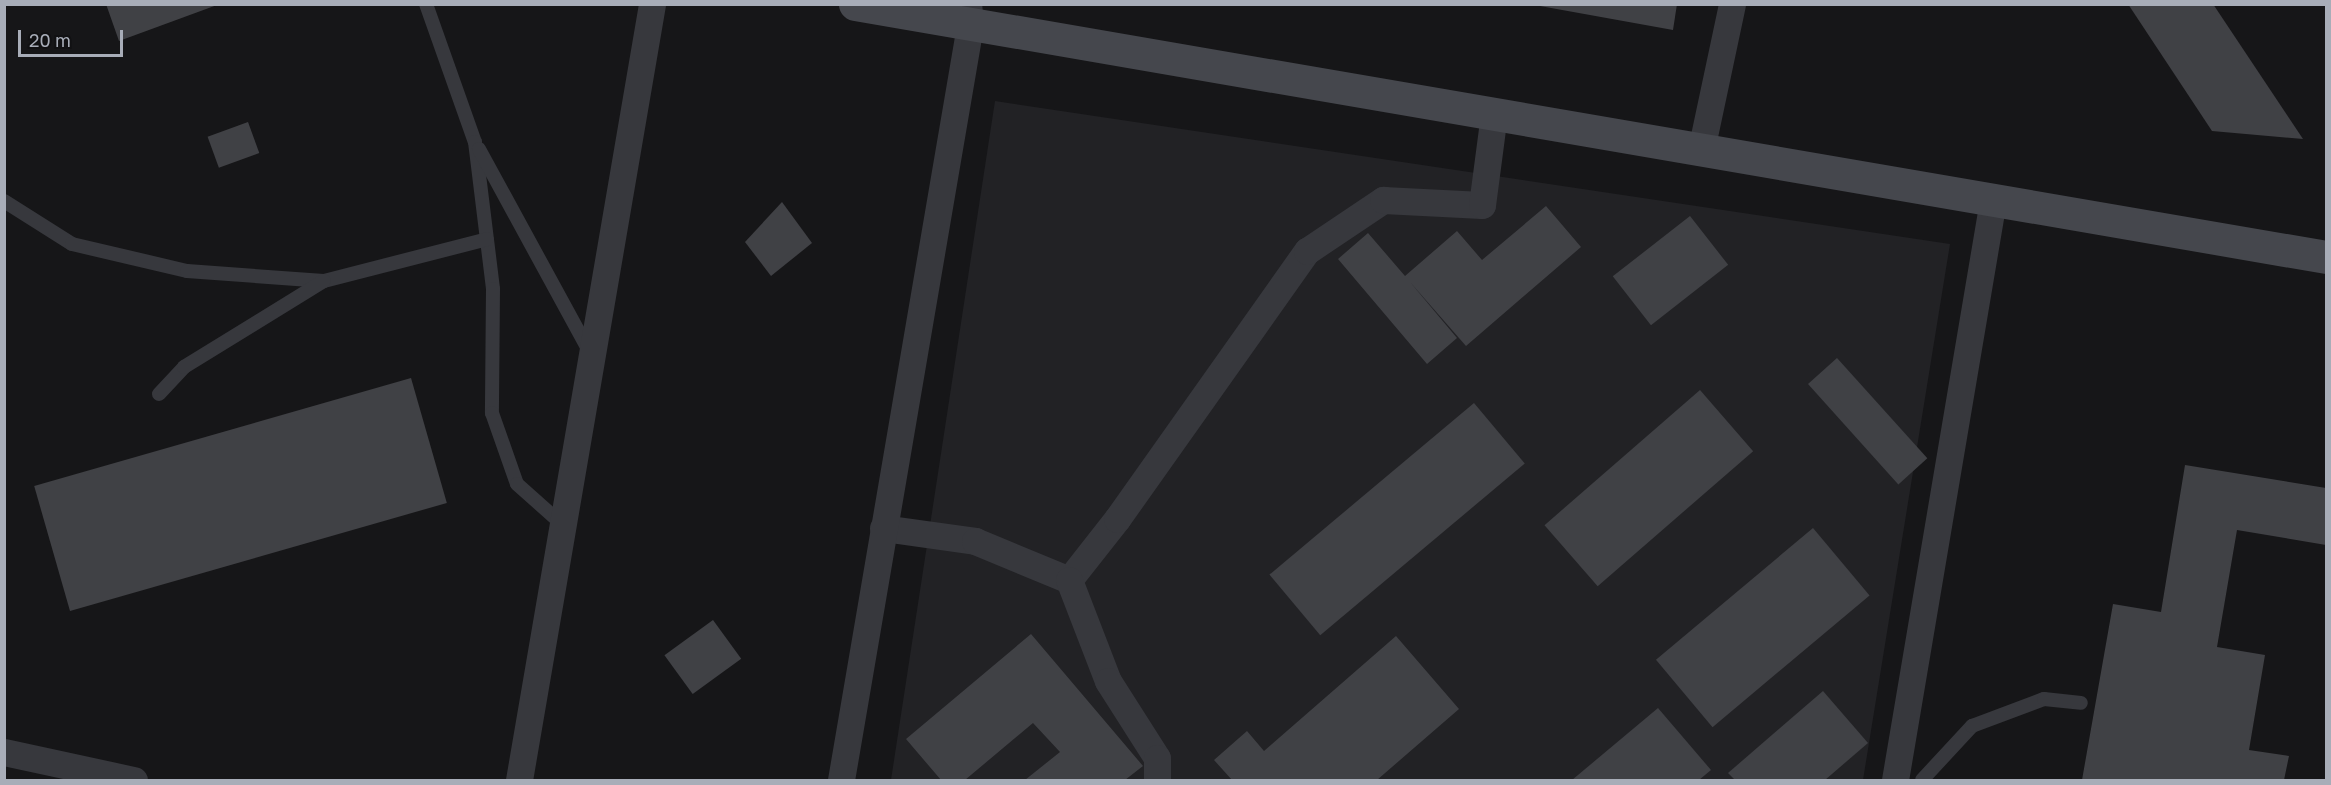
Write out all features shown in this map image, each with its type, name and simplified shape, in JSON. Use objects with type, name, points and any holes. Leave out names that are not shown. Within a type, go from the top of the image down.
[{"type":"street","points":[[519,780],[652,4]]},
{"type":"street","points":[[855,4],[969,15],[1494,114],[2326,257]]},
{"type":"street","points":[[1701,150],[1732,4]]},
{"type":"street","points":[[841,780],[969,15]]},
{"type":"street","points":[[1069,580],[1118,519],[1307,250],[1383,200],[1482,205],[1494,114]]},
{"type":"street","points":[[1895,780],[1993,201]]},
{"type":"street","points":[[883,528],[975,541],[1069,580],[1108,681],[1157,758],[1157,780]]},
{"type":"street","points":[[4,752],[134,780]]},
{"type":"lane","points":[[426,4],[475,142],[592,355]]},
{"type":"lane","points":[[475,142],[493,289],[492,412],[518,484],[563,525]]},
{"type":"lane","points":[[4,201],[72,244],[187,271],[324,281]]},
{"type":"lane","points":[[159,394],[184,367],[324,281],[487,240]]},
{"type":"lane","points":[[1922,780],[1972,726],[2044,699],[2081,703]]},
{"type":"shaded area","points":[[995,101],[1950,244],[1863,780],[891,780]]},
{"type":"building","points":[[106,4],[217,4],[217,5],[119,41]]},
{"type":"building","points":[[1529,4],[1677,4],[1673,30]]},
{"type":"building","points":[[2128,4],[2213,4],[2303,139],[2212,131]]},
{"type":"building","points":[[248,122],[259,153],[219,168],[208,137]]},
{"type":"building","points":[[782,202],[812,243],[771,276],[745,242]]},
{"type":"building","points":[[1546,206],[1581,247],[1466,346],[1410,282],[1457,338],[1427,364],[1338,259],[1368,233],[1405,276],[1457,231],[1482,260]]},
{"type":"building","points":[[1690,216],[1728,265],[1651,325],[1613,276]]},
{"type":"building","points":[[1837,358],[1927,458],[1898,484],[1808,384]]},
{"type":"building","points":[[411,378],[447,503],[70,611],[34,486]]},
{"type":"building","points":[[1700,390],[1753,451],[1598,586],[1545,525]]},
{"type":"building","points":[[1474,403],[1525,464],[1320,635],[1269,575]]},
{"type":"building","points":[[2185,465],[2326,488],[2326,545],[2237,530],[2217,647],[2265,655],[2249,750],[2289,756],[2284,780],[2082,780],[2113,604],[2161,612]]},
{"type":"building","points":[[1813,528],[1870,595],[1713,727],[1656,660]]},
{"type":"building","points":[[713,620],[741,659],[693,694],[664,655]]},
{"type":"building","points":[[1031,634],[1143,766],[1125,780],[1025,780],[1060,752],[1033,723],[965,780],[941,780],[906,739]]},
{"type":"building","points":[[1396,636],[1459,709],[1377,780],[1232,780],[1214,760],[1247,731],[1264,751]]},
{"type":"building","points":[[1823,691],[1868,743],[1825,780],[1735,780],[1728,773]]},
{"type":"building","points":[[1658,708],[1711,770],[1699,780],[1572,780]]}]
